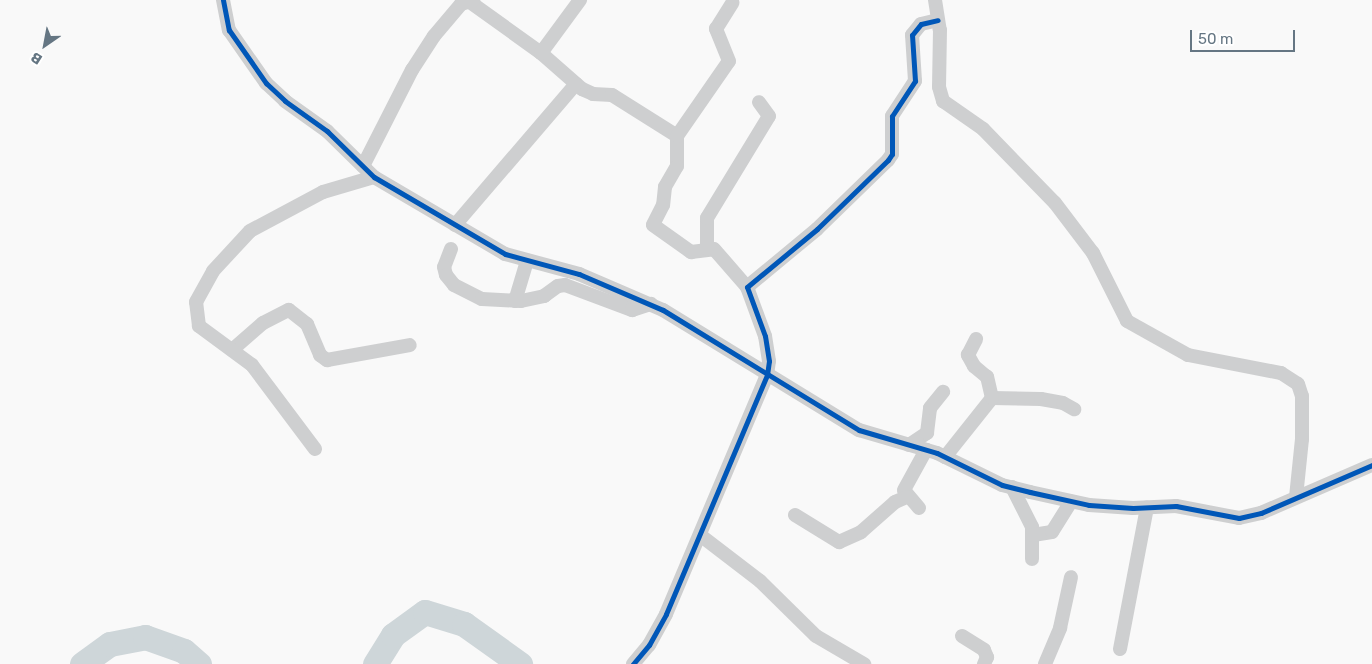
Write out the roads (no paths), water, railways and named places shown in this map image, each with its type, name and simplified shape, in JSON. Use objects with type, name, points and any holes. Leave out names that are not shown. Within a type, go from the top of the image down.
[{"type":"street","points":[[223,0],[231,35],[266,83],[285,101],[327,131],[374,177],[506,254],[578,274],[651,304],[767,375],[797,390],[859,430],[945,456],[1012,487],[1070,501],[1147,508],[1176,506],[1245,518],[1372,465]]},
{"type":"street","points":[[541,53],[580,0]]},
{"type":"street","points":[[935,0],[938,20],[938,87],[944,101],[983,129],[1055,203],[1093,253],[1127,320],[1188,354],[1281,373],[1298,384],[1302,396],[1302,439],[1296,497]]},
{"type":"street","points":[[363,166],[412,70],[429,42],[461,4],[471,1],[541,53],[590,94],[612,95],[677,136]]},
{"type":"street","points":[[633,664],[656,633],[700,535],[767,375],[769,361],[765,336],[746,287],[718,252],[707,249],[691,252],[653,226],[663,205],[665,187],[677,166],[677,136],[729,61],[716,29],[732,2]]},
{"type":"street","points":[[746,287],[817,229],[888,160],[892,154],[892,116],[915,81],[912,35],[921,24],[938,20]]},
{"type":"street","points":[[455,225],[576,84]]},
{"type":"street","points":[[707,249],[707,218],[769,116],[758,102]]},
{"type":"street","points":[[315,449],[271,386],[252,365],[199,326],[196,302],[204,283],[232,248],[250,231],[323,192],[374,177]]},
{"type":"street","points":[[451,248],[444,267],[454,285],[482,299],[515,301],[544,296],[558,286],[565,285],[632,310],[651,304]]},
{"type":"street","points":[[515,301],[527,261]]},
{"type":"street","points":[[232,350],[263,322],[289,310],[307,324],[320,355],[327,360],[410,345]]},
{"type":"street","points":[[976,339],[968,355],[974,366],[987,377],[992,398]]},
{"type":"street","points":[[909,445],[927,433],[930,408],[943,392]]},
{"type":"street","points":[[992,398],[1041,399],[1063,403],[1074,409]]},
{"type":"street","points":[[945,456],[992,398]]},
{"type":"street","points":[[919,508],[904,494],[906,483],[926,450]]},
{"type":"street","points":[[1012,487],[1033,535],[1030,544],[1032,559]]},
{"type":"street","points":[[795,514],[839,542],[861,532],[895,502],[907,497]]},
{"type":"street","points":[[1033,535],[1052,532],[1070,501]]},
{"type":"street","points":[[1120,649],[1147,508]]},
{"type":"street","points":[[700,535],[760,581],[816,636],[864,664]]},
{"type":"street","points":[[1044,664],[1062,622],[1071,578]]},
{"type":"street","points":[[962,636],[984,650],[987,657],[984,664]]},
{"type":"waterway","points":[[375,664],[393,635],[425,612],[464,624],[520,664]]},
{"type":"waterway","points":[[82,664],[110,644],[145,637],[184,651],[199,664]]}]
